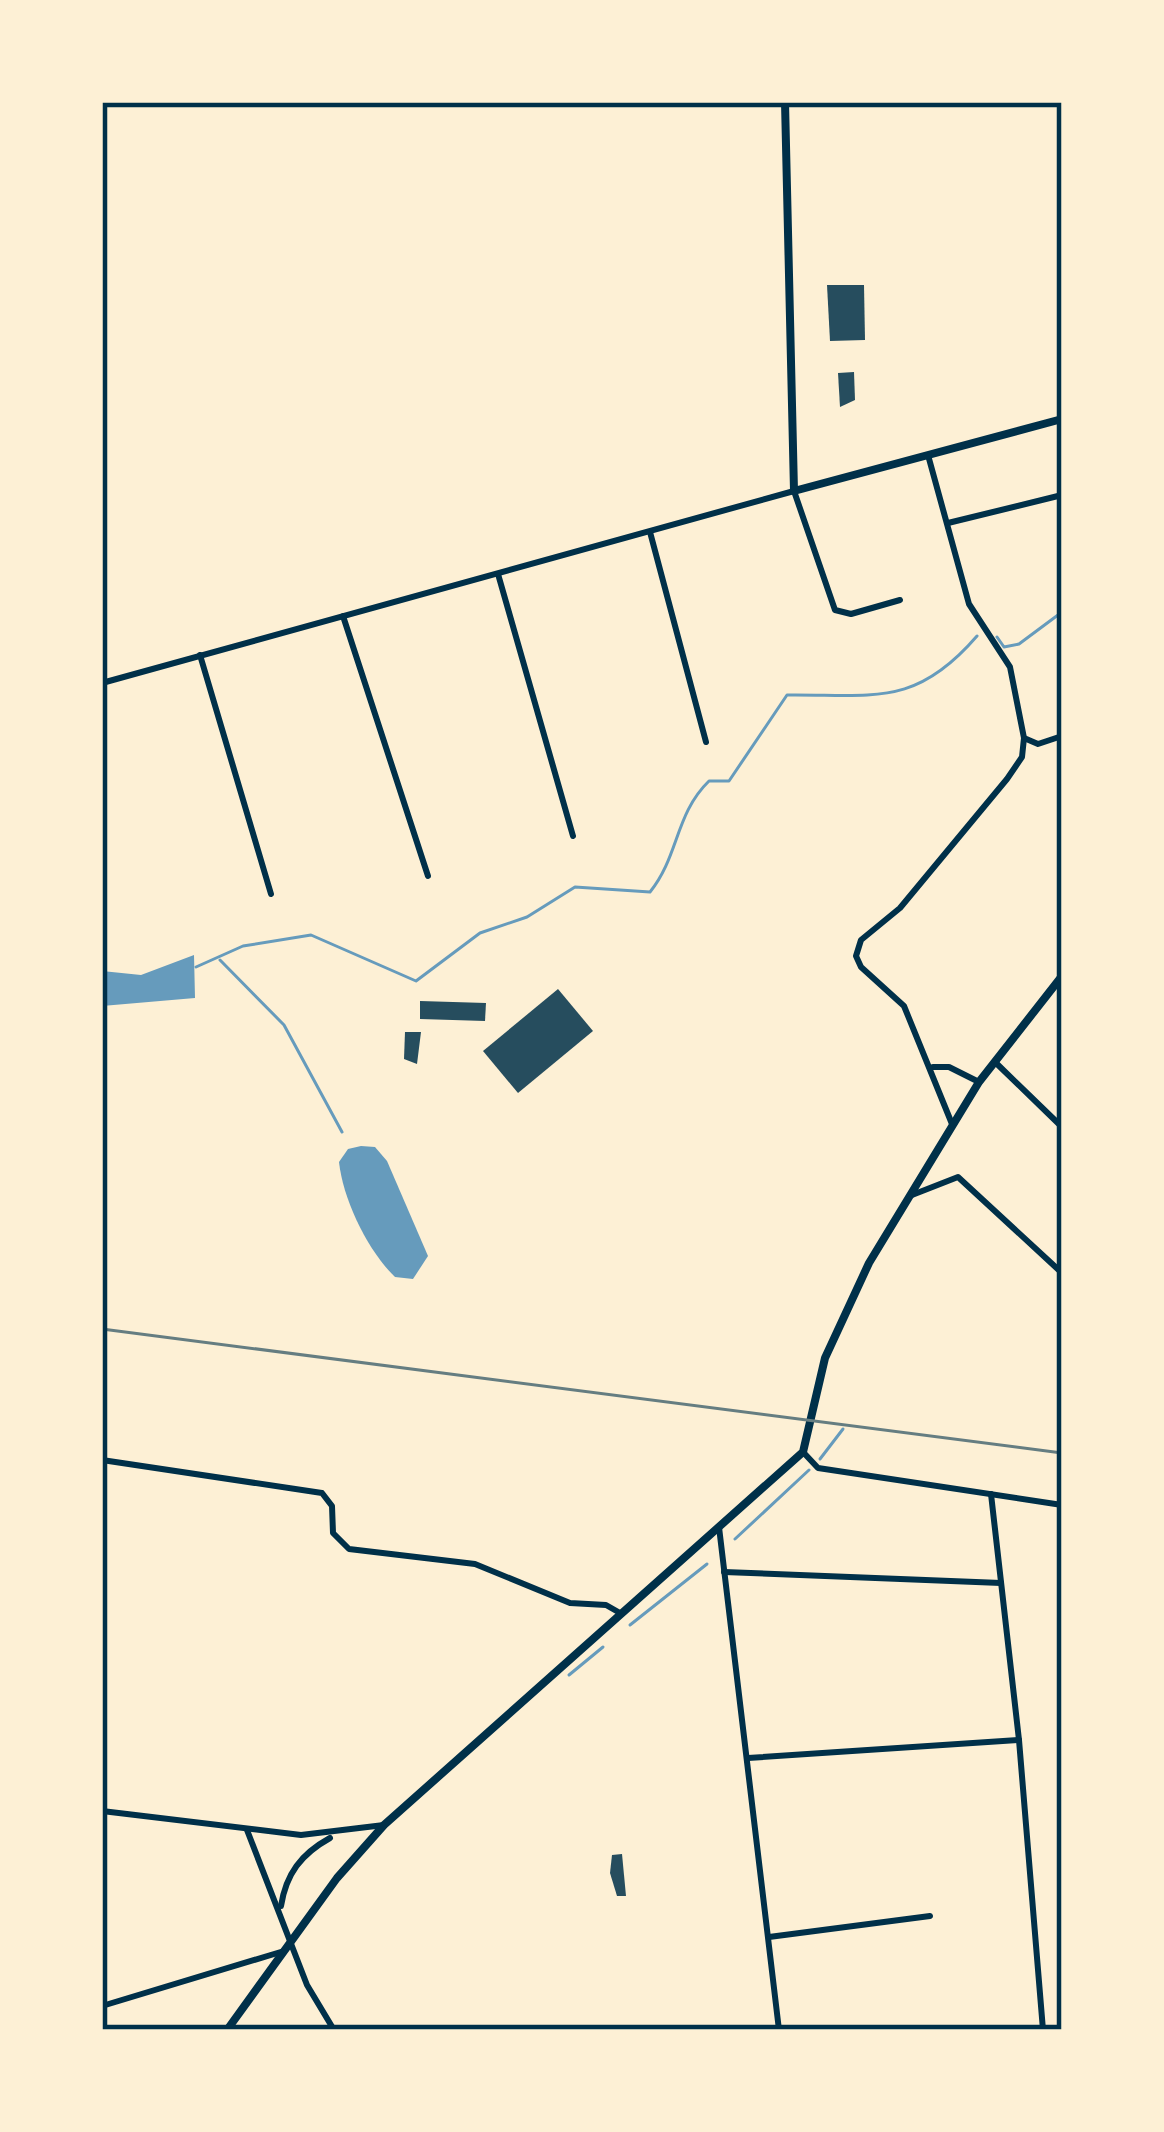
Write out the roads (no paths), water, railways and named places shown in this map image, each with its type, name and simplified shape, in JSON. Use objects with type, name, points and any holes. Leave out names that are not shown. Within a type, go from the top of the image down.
[{"type":"street","points":[[785,102],[794,491],[835,610],[851,614],[900,600]]},
{"type":"street","points":[[102,683],[1062,419]]},
{"type":"street","points":[[928,455],[969,604],[1010,667],[1024,738],[1022,757],[900,908],[861,940],[856,956],[861,968],[904,1006],[952,1124]]},
{"type":"street","points":[[948,524],[1062,496]]},
{"type":"street","points":[[650,532],[706,742]]},
{"type":"street","points":[[498,574],[573,836]]},
{"type":"street","points":[[343,616],[428,876]]},
{"type":"street","points":[[200,655],[271,894]]},
{"type":"street","points":[[1024,738],[1038,744],[1062,736]]},
{"type":"street","points":[[226,2030],[384,1826],[803,1452],[825,1358],[868,1263],[979,1082],[1062,976]]},
{"type":"street","points":[[995,1062],[1062,1127]]},
{"type":"street","points":[[932,1067],[949,1067],[979,1082]]},
{"type":"street","points":[[909,1196],[958,1177],[1062,1273]]},
{"type":"street","points":[[803,1452],[818,1468],[1062,1504]]},
{"type":"street","points":[[102,1460],[322,1493],[332,1506],[333,1533],[350,1549],[475,1564],[570,1603],[606,1605],[620,1613]]},
{"type":"street","points":[[991,1494],[1019,1740],[1043,2030]]},
{"type":"street","points":[[719,1527],[779,2030]]},
{"type":"street","points":[[724,1572],[1000,1582]]},
{"type":"street","points":[[747,1758],[1019,1740]]},
{"type":"street","points":[[102,1810],[334,1835],[384,1826]]},
{"type":"street","points":[[246,1829],[293,1939],[307,1985],[334,2030]]},
{"type":"street","points":[[281,1910],[285,1882],[298,1863],[334,1835]]},
{"type":"street","points":[[769,1937],[929,1916]]},
{"type":"street","points":[[102,2006],[284,1951]]},
{"type":"water","points":[[194,955],[195,998],[102,1006],[102,971],[141,975]]},
{"type":"water","points":[[375,1147],[387,1161],[428,1256],[413,1279],[395,1277],[385,1266],[351,1208],[339,1162],[348,1149]]},
{"type":"waterway","points":[[997,637],[1004,647],[1019,644],[1062,612]]},
{"type":"waterway","points":[[196,967],[243,946],[311,935],[416,981],[480,933],[527,917],[575,887],[650,892],[698,794],[709,781],[729,781],[787,695],[869,695],[913,686],[955,659],[977,636]]},
{"type":"waterway","points":[[220,960],[284,1025],[342,1132]]},
{"type":"waterway","points":[[820,1459],[843,1429]]},
{"type":"waterway","points":[[735,1539],[809,1470]]},
{"type":"waterway","points":[[630,1625],[707,1564]]},
{"type":"waterway","points":[[569,1675],[603,1647]]},
{"type":"railway","points":[[102,1329],[1062,1453]]}]
